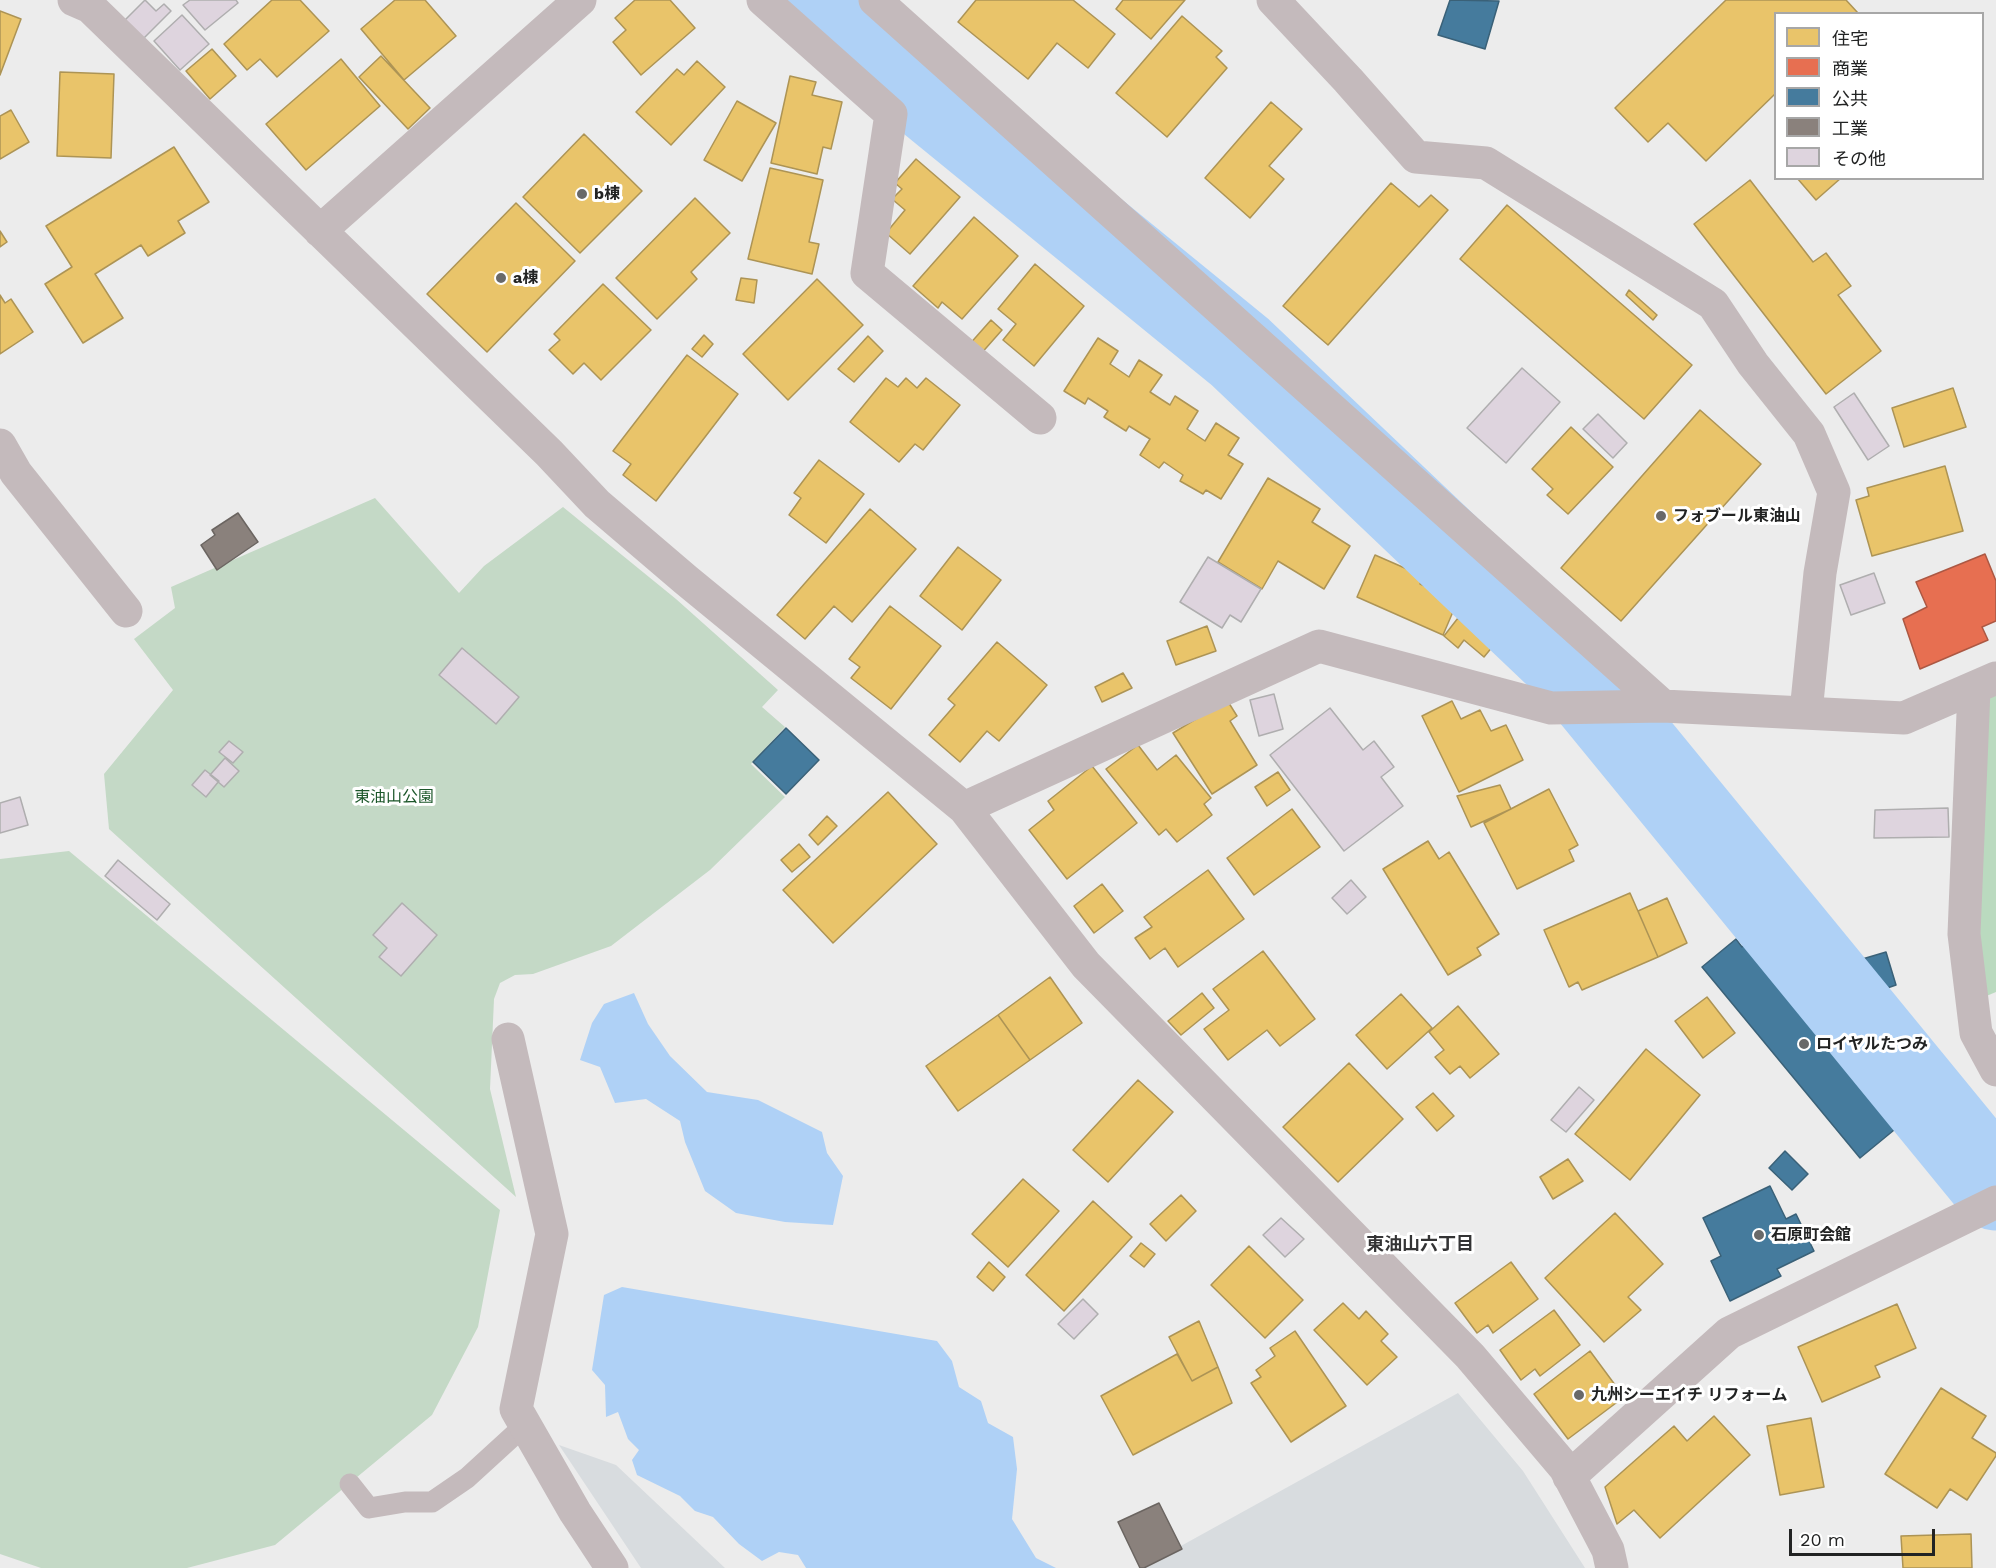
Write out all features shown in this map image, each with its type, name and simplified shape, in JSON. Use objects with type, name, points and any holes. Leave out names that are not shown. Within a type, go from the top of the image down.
[{"type":"street","points":[[74,0],[90,7],[549,453],[597,504],[964,808],[1086,965],[1470,1356],[1564,1468],[1608,1550],[1612,1568]]},
{"type":"street","points":[[320,231],[580,0]]},
{"type":"street","points":[[763,0],[891,114],[867,273],[1040,418]]},
{"type":"street","points":[[1273,0],[1416,157],[1486,163],[1713,304],[1753,364],[1809,434],[1834,492],[1820,573],[1806,712]]},
{"type":"street","points":[[891,6],[1663,706]]},
{"type":"street","points":[[0,445],[16,473],[126,611]]},
{"type":"street","points":[[964,808],[1319,646],[1551,708],[1663,706],[1904,718],[1985,683],[1964,934],[1976,1033],[1996,1070]]},
{"type":"street","points":[[508,1039],[552,1234],[516,1409],[575,1512],[612,1568]]},
{"type":"street","points":[[1569,1477],[1729,1333],[1986,1207]]},
{"type":"lane","points":[[350,1484],[369,1508],[405,1502],[432,1502],[467,1478],[525,1425]]},
{"type":"shaded area","points":[[1458,1393],[1523,1471],[1585,1568],[1141,1568]]},
{"type":"shaded area","points":[[559,1445],[616,1465],[725,1568],[641,1568]]},
{"type":"green space","name":"東油山公園","points":[[375,498],[459,593],[484,566],[563,507],[676,599],[778,690],[762,707],[785,727],[751,764],[785,797],[710,870],[611,946],[533,974],[515,975],[500,983],[494,999],[490,1089],[516,1197],[109,829],[104,774],[173,690],[134,639],[175,608],[171,587]]},
{"type":"green space","points":[[1996,685],[1996,992],[1984,997],[1975,930],[1979,693]]},
{"type":"green space","points":[[69,851],[500,1210],[478,1327],[432,1415],[275,1545],[187,1568],[41,1568],[0,1554],[0,859]]},
{"type":"water","points":[[634,993],[648,1024],[670,1056],[707,1092],[758,1100],[822,1132],[827,1153],[843,1176],[833,1225],[785,1222],[736,1213],[705,1191],[685,1142],[680,1121],[646,1099],[615,1103],[600,1067],[580,1060],[592,1023],[604,1004]]},
{"type":"water","points":[[622,1287],[937,1341],[952,1361],[959,1387],[981,1401],[988,1423],[1013,1437],[1017,1469],[1012,1519],[1036,1558],[1056,1568],[806,1568],[798,1555],[779,1552],[762,1561],[739,1544],[713,1517],[695,1511],[680,1496],[637,1475],[632,1460],[639,1450],[628,1439],[618,1412],[606,1417],[605,1385],[592,1370],[604,1295]]},
{"type":"building: 住宅","points":[[272,0],[300,0],[329,31],[277,77],[260,59],[247,70],[224,44]]},
{"type":"building: 住宅","points":[[395,0],[425,0],[456,36],[404,80],[361,29]]},
{"type":"building: 住宅","points":[[635,0],[670,0],[695,28],[641,75],[613,42],[626,30],[615,18]]},
{"type":"building: 住宅","points":[[976,0],[1073,0],[1115,34],[1088,68],[1057,43],[1028,79],[958,22]]},
{"type":"building: 住宅","points":[[1123,0],[1185,0],[1151,39],[1116,9]]},
{"type":"building: 住宅","points":[[1726,0],[1846,0],[1857,12],[1774,12],[1774,95],[1706,161],[1668,123],[1648,142],[1615,108]]},
{"type":"building: 住宅","points":[[0,11],[21,19],[0,75]]},
{"type":"building: 住宅","points":[[1182,16],[1222,51],[1216,57],[1227,68],[1167,137],[1116,93]]},
{"type":"building: 住宅","points":[[212,49],[236,76],[210,99],[186,71]]},
{"type":"building: 住宅","points":[[381,56],[430,108],[408,129],[359,77]]},
{"type":"building: 住宅","points":[[341,59],[380,106],[306,170],[266,124]]},
{"type":"building: 住宅","points":[[697,61],[725,87],[671,145],[636,112],[677,69],[684,75]]},
{"type":"building: 住宅","points":[[60,72],[114,74],[111,158],[57,156]]},
{"type":"building: 住宅","points":[[790,76],[816,82],[812,95],[842,102],[831,149],[823,147],[817,174],[771,163]]},
{"type":"building: 住宅","points":[[737,101],[776,123],[742,181],[704,160]]},
{"type":"building: 住宅","points":[[1271,102],[1302,129],[1269,166],[1284,179],[1250,218],[1205,178]]},
{"type":"building: 住宅","points":[[11,110],[29,142],[0,159],[0,116]]},
{"type":"building: 住宅","name":"b棟","points":[[584,134],[642,191],[580,253],[523,197]]},
{"type":"building: 住宅","points":[[174,147],[209,202],[178,221],[185,233],[148,256],[141,245],[95,274],[123,318],[83,343],[45,284],[72,267],[46,226]]},
{"type":"building: 住宅","points":[[916,159],[960,197],[910,254],[886,233],[905,210],[892,199],[902,189],[895,183]]},
{"type":"building: 住宅","points":[[770,168],[823,180],[809,242],[819,244],[812,274],[748,259]]},
{"type":"building: 住宅","points":[[1750,180],[1813,262],[1826,253],[1851,286],[1838,295],[1881,351],[1826,394],[1694,224]]},
{"type":"building: 住宅","points":[[1799,180],[1839,180],[1816,200]]},
{"type":"building: 住宅","points":[[1391,183],[1419,207],[1431,195],[1448,210],[1328,345],[1283,306]]},
{"type":"building: 住宅","points":[[695,198],[730,233],[691,272],[697,279],[657,319],[616,278]]},
{"type":"building: 住宅","name":"a棟","points":[[516,203],[575,261],[487,352],[427,294]]},
{"type":"building: 住宅","points":[[1507,205],[1692,365],[1644,419],[1460,259]]},
{"type":"building: 住宅","points":[[974,217],[1018,256],[962,319],[942,302],[938,308],[913,286]]},
{"type":"building: 住宅","points":[[0,231],[7,242],[0,247]]},
{"type":"building: 住宅","points":[[1035,264],[1084,306],[1034,366],[1003,340],[1016,324],[998,309]]},
{"type":"building: 住宅","points":[[741,278],[757,280],[754,303],[736,300]]},
{"type":"building: 住宅","points":[[817,279],[863,325],[788,400],[743,354]]},
{"type":"building: 住宅","points":[[603,284],[651,330],[601,380],[584,363],[573,374],[549,350],[560,340],[554,334]]},
{"type":"building: 住宅","points":[[1629,290],[1657,315],[1653,320],[1626,295]]},
{"type":"building: 住宅","points":[[0,295],[5,303],[11,299],[33,332],[0,354]]},
{"type":"building: 住宅","points":[[991,320],[1002,330],[979,356],[968,346]]},
{"type":"building: 住宅","points":[[704,335],[713,344],[702,357],[692,349]]},
{"type":"building: 住宅","points":[[868,336],[883,351],[854,382],[838,369]]},
{"type":"building: 住宅","points":[[1098,338],[1118,351],[1110,364],[1129,377],[1139,360],[1162,375],[1150,392],[1170,405],[1175,396],[1198,411],[1187,429],[1205,441],[1216,423],[1239,438],[1228,455],[1243,464],[1221,499],[1206,490],[1203,494],[1180,481],[1183,475],[1164,462],[1159,468],[1140,455],[1150,439],[1129,426],[1126,431],[1104,417],[1108,411],[1088,398],[1085,404],[1064,391]]},
{"type":"building: 住宅","points":[[687,355],[738,394],[656,501],[623,475],[631,464],[613,451]]},
{"type":"building: 住宅","points":[[886,378],[898,387],[906,378],[917,388],[926,378],[960,405],[923,450],[915,444],[899,462],[850,422]]},
{"type":"building: 住宅","points":[[1953,388],[1966,427],[1904,447],[1892,408]]},
{"type":"building: 住宅","name":"フォブール東油山","points":[[1700,410],[1761,464],[1621,621],[1561,568]]},
{"type":"building: 住宅","points":[[1571,427],[1613,467],[1568,514],[1547,495],[1553,489],[1532,469]]},
{"type":"building: 住宅","points":[[819,460],[864,494],[826,543],[789,515],[801,498],[794,493]]},
{"type":"building: 住宅","points":[[1945,466],[1963,531],[1872,556],[1856,500],[1869,496],[1867,488]]},
{"type":"building: 住宅","points":[[1268,478],[1320,509],[1312,522],[1350,546],[1324,589],[1278,561],[1262,589],[1218,562]]},
{"type":"building: 住宅","points":[[870,509],[916,549],[852,622],[834,606],[805,639],[777,615]]},
{"type":"building: 住宅","points":[[958,547],[1001,580],[962,630],[920,596]]},
{"type":"building: 住宅","points":[[1375,555],[1423,576],[1420,584],[1458,600],[1443,635],[1357,597]]},
{"type":"building: 住宅","points":[[890,606],[941,646],[891,709],[851,678],[860,667],[849,659]]},
{"type":"building: 住宅","points":[[1458,618],[1493,646],[1484,657],[1464,640],[1458,648],[1444,636]]},
{"type":"building: 住宅","points":[[1207,626],[1216,651],[1176,665],[1167,641]]},
{"type":"building: 住宅","points":[[997,642],[1047,685],[999,741],[987,731],[960,762],[929,735],[955,705],[948,699]]},
{"type":"building: 住宅","points":[[1123,673],[1132,688],[1102,702],[1095,687]]},
{"type":"building: 住宅","points":[[1227,700],[1237,716],[1230,721],[1257,765],[1212,794],[1173,733]]},
{"type":"building: 住宅","points":[[1452,701],[1461,719],[1480,710],[1491,731],[1506,725],[1523,760],[1459,792],[1422,716]]},
{"type":"building: 住宅","points":[[1138,745],[1157,770],[1176,755],[1211,798],[1204,804],[1212,815],[1177,842],[1166,829],[1159,835],[1106,769]]},
{"type":"building: 住宅","points":[[1092,766],[1137,823],[1067,879],[1029,830],[1054,810],[1048,801]]},
{"type":"building: 住宅","points":[[1278,772],[1290,790],[1267,806],[1255,787]]},
{"type":"building: 住宅","points":[[1500,785],[1511,809],[1471,827],[1457,796]]},
{"type":"building: 住宅","points":[[1549,789],[1578,845],[1569,850],[1574,861],[1517,889],[1484,823]]},
{"type":"building: 住宅","points":[[888,792],[937,844],[833,943],[783,890]]},
{"type":"building: 住宅","points":[[1292,809],[1320,847],[1254,895],[1227,858]]},
{"type":"building: 住宅","points":[[827,816],[837,826],[818,845],[809,835]]},
{"type":"building: 住宅","points":[[1428,841],[1439,859],[1449,852],[1499,934],[1477,948],[1481,955],[1448,975],[1383,869]]},
{"type":"building: 住宅","points":[[799,844],[810,857],[792,872],[781,860]]},
{"type":"building: 住宅","points":[[1208,870],[1244,919],[1178,967],[1165,948],[1150,959],[1135,938],[1152,927],[1144,917]]},
{"type":"building: 住宅","points":[[1102,884],[1123,911],[1094,933],[1074,906]]},
{"type":"building: 住宅","points":[[1630,893],[1658,957],[1582,990],[1578,982],[1569,987],[1544,930]]},
{"type":"building: 住宅","points":[[1667,898],[1687,943],[1658,957],[1638,911]]},
{"type":"building: 住宅","points":[[1263,951],[1315,1019],[1280,1046],[1267,1030],[1228,1060],[1204,1029],[1229,1010],[1213,989]]},
{"type":"building: 住宅","points":[[1050,977],[1082,1023],[1030,1060],[998,1015]]},
{"type":"building: 住宅","points":[[1202,993],[1214,1008],[1181,1035],[1168,1021]]},
{"type":"building: 住宅","points":[[1401,994],[1432,1028],[1387,1069],[1356,1035]]},
{"type":"building: 住宅","points":[[1707,997],[1735,1033],[1703,1058],[1675,1021]]},
{"type":"building: 住宅","points":[[1458,1006],[1499,1054],[1470,1078],[1460,1066],[1450,1074],[1435,1057],[1444,1050],[1429,1032]]},
{"type":"building: 住宅","points":[[998,1015],[1030,1060],[958,1111],[926,1066]]},
{"type":"building: 住宅","points":[[1646,1049],[1700,1095],[1630,1180],[1575,1134]]},
{"type":"building: 住宅","points":[[1349,1063],[1403,1119],[1338,1182],[1283,1127]]},
{"type":"building: 住宅","points":[[1138,1080],[1173,1112],[1108,1182],[1073,1150]]},
{"type":"building: 住宅","points":[[1433,1093],[1454,1116],[1437,1131],[1416,1107]]},
{"type":"building: 住宅","points":[[1568,1159],[1583,1181],[1553,1199],[1540,1177]]},
{"type":"building: 住宅","points":[[1023,1179],[1059,1211],[1008,1267],[972,1234]]},
{"type":"building: 住宅","points":[[1181,1195],[1196,1211],[1166,1241],[1150,1224]]},
{"type":"building: 住宅","points":[[1093,1201],[1132,1237],[1064,1311],[1026,1275]]},
{"type":"building: 住宅","points":[[1615,1213],[1663,1264],[1628,1297],[1641,1310],[1604,1342],[1545,1278]]},
{"type":"building: 住宅","points":[[1141,1243],[1155,1254],[1144,1267],[1130,1256]]},
{"type":"building: 住宅","points":[[1249,1246],[1303,1300],[1265,1338],[1211,1285]]},
{"type":"building: 住宅","points":[[989,1262],[1005,1277],[993,1291],[977,1277]]},
{"type":"building: 住宅","points":[[1511,1262],[1538,1299],[1493,1333],[1488,1325],[1477,1333],[1455,1303]]},
{"type":"building: 住宅","points":[[1343,1303],[1359,1319],[1366,1311],[1388,1334],[1381,1341],[1397,1357],[1367,1385],[1314,1330]]},
{"type":"building: 住宅","points":[[1897,1304],[1916,1348],[1875,1366],[1880,1377],[1822,1402],[1798,1347]]},
{"type":"building: 住宅","points":[[1554,1310],[1580,1345],[1540,1376],[1535,1369],[1521,1380],[1500,1350]]},
{"type":"building: 住宅","points":[[1199,1321],[1218,1367],[1192,1381],[1169,1337]]},
{"type":"building: 住宅","points":[[1295,1331],[1346,1406],[1291,1442],[1251,1383],[1261,1377],[1256,1370],[1275,1356],[1270,1348]]},
{"type":"building: 住宅","name":"九州シーエイチ リフォーム","points":[[1590,1351],[1624,1397],[1568,1439],[1534,1394]]},
{"type":"building: 住宅","points":[[1177,1354],[1192,1381],[1218,1367],[1232,1403],[1133,1455],[1101,1396]]},
{"type":"building: 住宅","points":[[1941,1388],[1986,1416],[1972,1438],[1996,1453],[1996,1456],[1967,1500],[1950,1489],[1937,1508],[1885,1474]]},
{"type":"building: 住宅","points":[[1714,1416],[1750,1455],[1660,1538],[1634,1510],[1617,1524],[1605,1487],[1674,1426],[1687,1441]]},
{"type":"building: 住宅","points":[[1811,1418],[1824,1487],[1780,1495],[1767,1426]]},
{"type":"building: 住宅","points":[[1971,1534],[1972,1568],[1903,1568],[1901,1536]]},
{"type":"building: 商業","points":[[1985,554],[1996,581],[1996,621],[1982,627],[1988,640],[1920,669],[1903,619],[1927,607],[1916,582]]},
{"type":"building: 公共","points":[[1450,0],[1499,1],[1485,49],[1438,35]]},
{"type":"building: 公共","points":[[786,728],[819,760],[786,794],[753,762]]},
{"type":"building: 公共","name":"ロイヤルたつみ","points":[[1753,937],[1905,1121],[1860,1158],[1702,967],[1736,939],[1742,947]]},
{"type":"building: 公共","points":[[1886,952],[1896,985],[1870,994],[1859,960]]},
{"type":"building: 公共","points":[[1785,1151],[1808,1174],[1792,1190],[1769,1168]]},
{"type":"building: 公共","name":"石原町会館","points":[[1770,1186],[1786,1219],[1796,1214],[1814,1251],[1777,1269],[1781,1276],[1730,1301],[1711,1261],[1721,1256],[1703,1218]]},
{"type":"building: 工業","points":[[238,513],[258,542],[217,570],[201,545],[215,535],[212,530]]},
{"type":"building: 工業","points":[[1159,1503],[1182,1549],[1140,1568],[1118,1522]]},
{"type":"building: その他","points":[[145,0],[156,11],[164,4],[171,11],[141,41],[123,22]]},
{"type":"building: その他","points":[[190,0],[236,0],[238,3],[205,30],[183,5]]},
{"type":"building: その他","points":[[182,15],[209,44],[180,70],[154,41]]},
{"type":"building: その他","points":[[1522,368],[1560,402],[1506,463],[1467,428]]},
{"type":"building: その他","points":[[1854,393],[1889,446],[1868,460],[1834,407]]},
{"type":"building: その他","points":[[1598,414],[1627,443],[1613,458],[1583,429]]},
{"type":"building: その他","points":[[1208,557],[1261,589],[1241,622],[1230,615],[1222,628],[1180,602]]},
{"type":"building: その他","points":[[1874,573],[1885,603],[1851,615],[1840,585]]},
{"type":"building: その他","points":[[462,648],[519,697],[496,724],[439,675]]},
{"type":"building: その他","points":[[1274,694],[1283,729],[1259,736],[1250,700]]},
{"type":"building: その他","points":[[1330,708],[1363,750],[1374,741],[1394,767],[1381,777],[1403,806],[1344,851],[1270,755]]},
{"type":"building: その他","points":[[229,741],[243,752],[233,763],[219,752]]},
{"type":"building: その他","points":[[225,758],[239,771],[224,787],[210,775]]},
{"type":"building: その他","points":[[205,770],[219,781],[206,797],[192,785]]},
{"type":"building: その他","points":[[20,797],[28,825],[0,833],[0,803]]},
{"type":"building: その他","points":[[1948,808],[1949,837],[1874,838],[1875,810]]},
{"type":"building: その他","points":[[118,860],[170,904],[157,920],[105,876]]},
{"type":"building: その他","points":[[1351,880],[1366,897],[1347,914],[1332,898]]},
{"type":"building: その他","points":[[402,903],[437,935],[401,976],[379,957],[387,948],[373,935]]},
{"type":"building: その他","points":[[1579,1087],[1594,1100],[1566,1132],[1551,1120]]},
{"type":"building: その他","points":[[1281,1218],[1304,1239],[1285,1257],[1263,1235]]},
{"type":"building: その他","points":[[1083,1299],[1098,1314],[1074,1339],[1058,1324]]},
{"type":"waterway","points":[[813,0],[838,24],[1240,352],[1567,663],[1996,1187]]},
{"type":"place","name":"b棟","points":[[582,194]]},
{"type":"place","name":"a棟","points":[[501,278]]},
{"type":"place","name":"フォブール東油山","points":[[1661,516]]},
{"type":"place","name":"ロイヤルたつみ","points":[[1804,1044]]},
{"type":"place","name":"石原町会館","points":[[1759,1235]]},
{"type":"place","name":"九州シーエイチ リフォーム","points":[[1579,1395]]},
{"type":"district","name":"東油山六丁目","points":[[1420,1245]]}]
